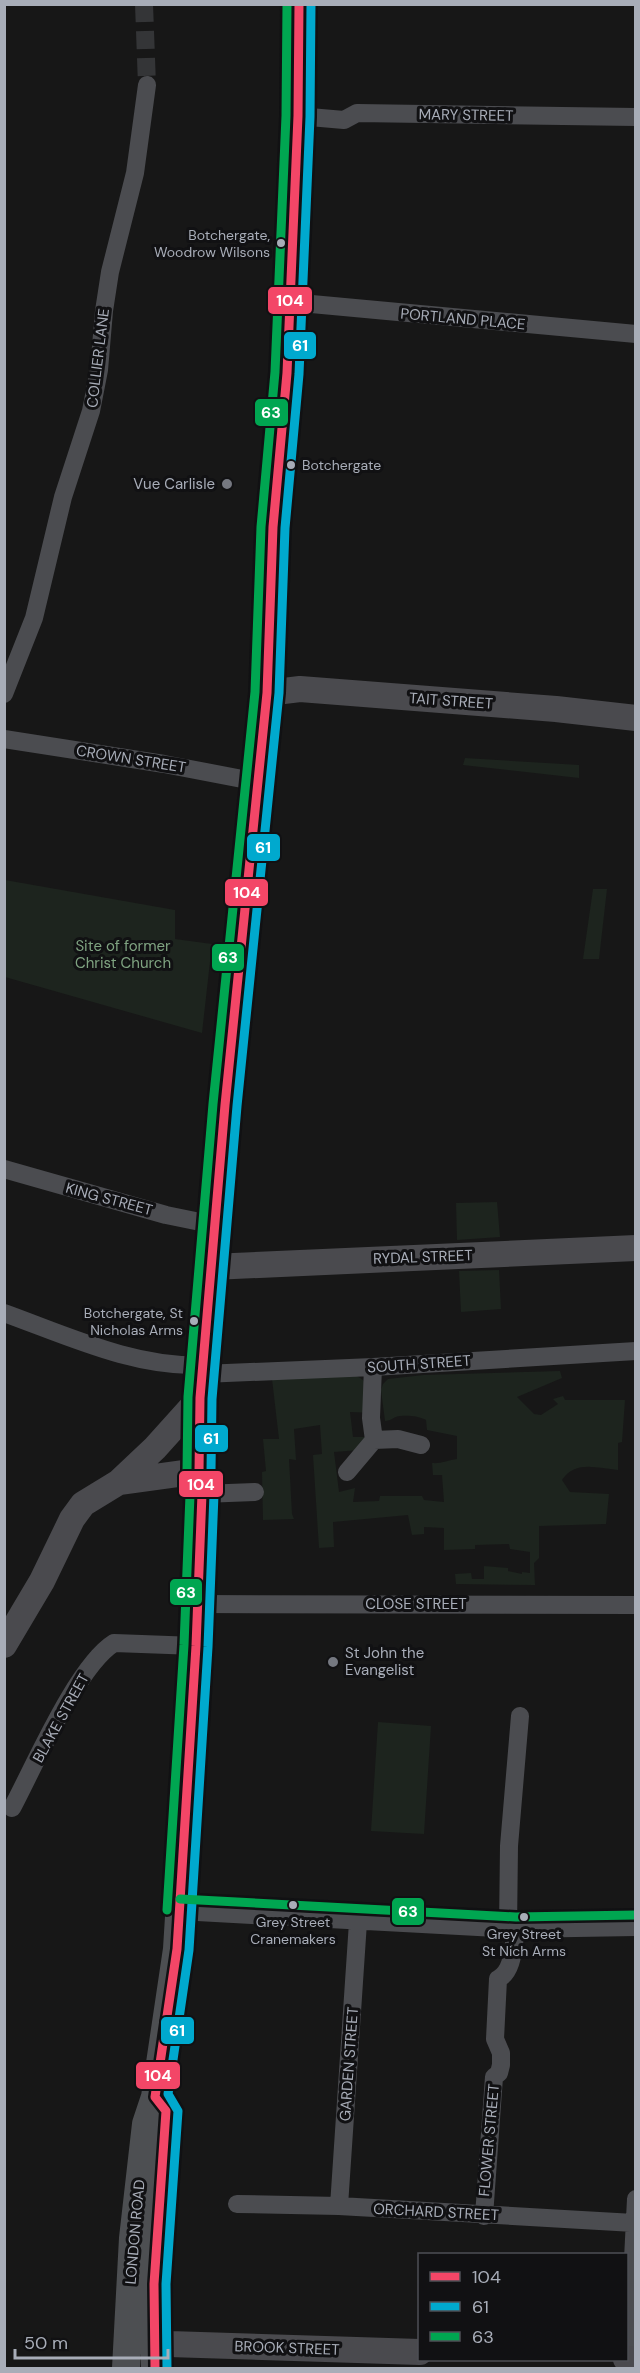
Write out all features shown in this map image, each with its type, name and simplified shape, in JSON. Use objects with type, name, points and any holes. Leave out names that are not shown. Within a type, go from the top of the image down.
[{"type":"main road","points":[[202,1379],[267,693],[273,527],[287,373],[298,116],[299,4]]},
{"type":"main road","name":"LONDON ROAD","points":[[126,2368],[146,2348],[154,2284],[166,2111],[155,2097],[177,1950],[196,1646],[202,1379]]},
{"type":"street","name":"COLLIER LANE","points":[[4,694],[34,618],[63,497],[91,411],[99,370],[107,291],[135,173],[147,85]]},
{"type":"street","name":"MARY STREET","points":[[298,116],[344,120],[357,113],[636,117]]},
{"type":"street","name":"PORTLAND PLACE","points":[[290,302],[636,334]]},
{"type":"street","name":"TAIT STREET","points":[[267,693],[300,689],[624,716]]},
{"type":"street","name":"CROWN STREET","points":[[4,739],[165,764],[258,782]]},
{"type":"street","name":"KING STREET","points":[[4,1169],[166,1215],[215,1225]]},
{"type":"street","name":"RYDAL STREET","points":[[212,1266],[636,1248]]},
{"type":"street","name":"SOUTH STREET","points":[[4,1313],[105,1349],[157,1363],[183,1366],[202,1379],[636,1352]]},
{"type":"street","points":[[373,1367],[371,1418],[374,1440]]},
{"type":"street","points":[[4,1645],[42,1581],[72,1519],[83,1504],[119,1482],[155,1448],[202,1379]]},
{"type":"street","points":[[347,1472],[374,1440],[398,1439],[421,1445]]},
{"type":"street","points":[[119,1482],[201,1482],[255,1492]]},
{"type":"street","name":"CLOSE STREET","points":[[197,1604],[636,1605]]},
{"type":"street","name":"BLAKE STREET","points":[[12,1808],[77,1684],[103,1650],[114,1643],[196,1646]]},
{"type":"street","name":"FLOWER STREET","points":[[484,2216],[494,2077],[499,2073],[501,2065],[501,2053],[495,2039],[498,1979],[510,1965],[512,1929],[509,1846],[520,1716]]},
{"type":"street","points":[[179,1911],[512,1929],[636,1927]]},
{"type":"street","name":"GARDEN STREET","points":[[339,2206],[358,1922]]},
{"type":"street","points":[[630,2359],[636,2199]]},
{"type":"street","name":"ORCHARD STREET","points":[[237,2204],[339,2206],[634,2223]]},
{"type":"street","name":"BROOK STREET","points":[[146,2348],[418,2352]]},
{"type":"green space","points":[[465,758],[579,765],[579,778],[463,765]]},
{"type":"green space","name":"Site of former Christ Church","points":[[5,880],[175,910],[175,939],[212,944],[202,1033],[5,977]]},
{"type":"green space","points":[[593,889],[607,889],[599,959],[583,959]]},
{"type":"green space","points":[[497,1202],[500,1237],[457,1240],[456,1203]]},
{"type":"green space","points":[[499,1270],[501,1309],[461,1312],[459,1271]]},
{"type":"green space","points":[[560,1371],[562,1378],[517,1397],[534,1414],[541,1415],[558,1404],[553,1399],[563,1396],[565,1400],[625,1400],[622,1442],[618,1443],[618,1470],[580,1468],[567,1474],[562,1480],[570,1492],[609,1494],[606,1524],[539,1526],[539,1558],[534,1563],[535,1585],[456,1584],[455,1574],[471,1573],[472,1579],[484,1579],[484,1566],[508,1568],[508,1571],[522,1574],[522,1572],[530,1573],[530,1552],[510,1549],[509,1544],[475,1545],[475,1549],[444,1550],[444,1528],[424,1527],[424,1534],[412,1535],[408,1515],[333,1522],[334,1547],[319,1548],[313,1455],[322,1454],[320,1425],[294,1429],[296,1460],[289,1459],[294,1519],[263,1520],[262,1472],[266,1471],[263,1439],[279,1439],[272,1379],[355,1375],[368,1386],[374,1413],[350,1412],[353,1437],[366,1437],[360,1450],[334,1452],[339,1492],[355,1488],[353,1502],[379,1501],[380,1496],[422,1496],[424,1500],[444,1502],[442,1475],[433,1475],[432,1463],[457,1459],[457,1436],[427,1430],[426,1420],[417,1417],[398,1416],[385,1421],[381,1390],[383,1384],[388,1379],[424,1375]]},
{"type":"green space","points":[[378,1722],[431,1726],[424,1834],[371,1831]]},
{"type":"tunnel","points":[[144,4],[147,85]]},
{"type":"transit line","name":"63","points":[[167,1910],[184,1645],[190,1495],[187,1471],[188,1397],[213,1104],[255,692],[261,527],[275,372],[286,116],[287,4]]},
{"type":"transit line","name":"104","points":[[155,2368],[154,2284],[166,2111],[155,2097],[177,1949],[196,1646],[202,1494],[199,1471],[200,1398],[225,1105],[267,693],[273,527],[287,373],[298,116],[299,4]]},
{"type":"transit line","name":"61","points":[[167,2368],[166,2284],[178,2111],[168,2094],[189,1950],[208,1647],[214,1494],[211,1470],[212,1399],[237,1106],[279,693],[285,528],[299,374],[310,117],[311,4]]},
{"type":"transit line","name":"63","points":[[180,1899],[516,1917],[636,1915]]},
{"type":"place","name":"Botchergate, Woodrow Wilsons","points":[[281,243]]},
{"type":"place","name":"Botchergate","points":[[291,465]]},
{"type":"place","name":"Vue Carlisle","points":[[227,484]]},
{"type":"place","name":"Botchergate, St Nicholas Arms","points":[[194,1321]]},
{"type":"place","name":"St John the Evangelist","points":[[333,1662]]},
{"type":"place","name":"Grey Street Cranemakers","points":[[293,1905]]},
{"type":"place","name":"Grey Street St Nich Arms","points":[[524,1917]]}]
